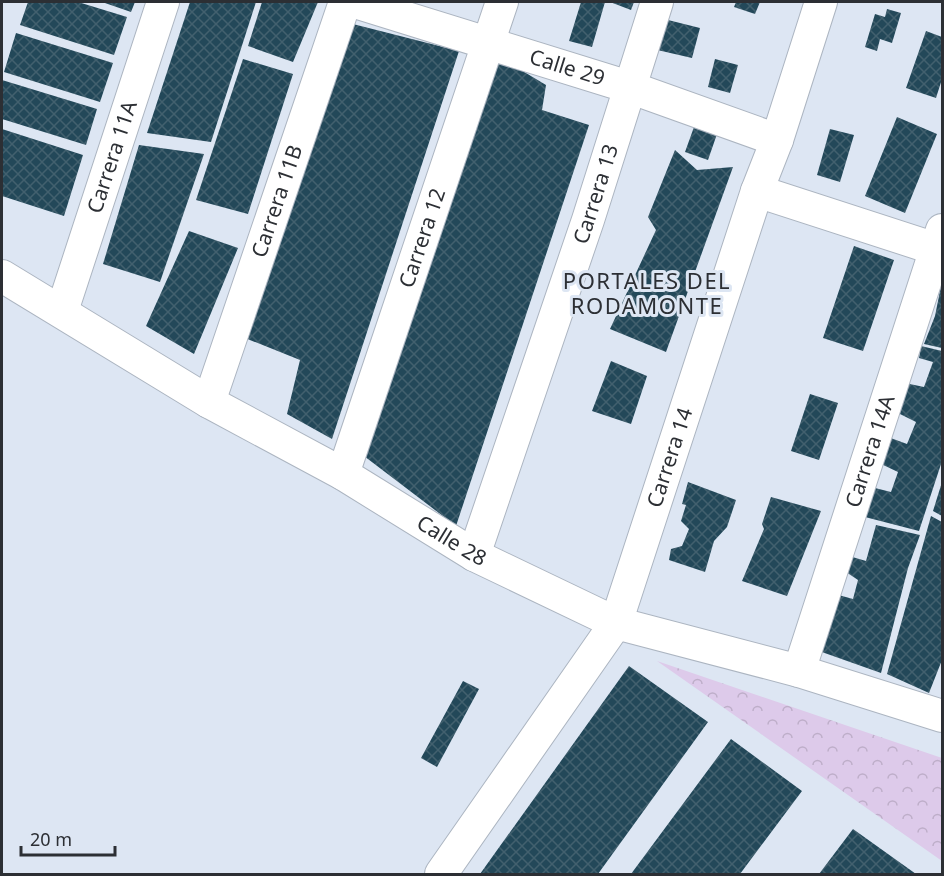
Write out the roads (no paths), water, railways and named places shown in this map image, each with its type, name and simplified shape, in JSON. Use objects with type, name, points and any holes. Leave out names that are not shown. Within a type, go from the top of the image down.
[{"type":"street","name":"Carrera 11A","points":[[62,311],[163,2]]},
{"type":"street","name":"Carrera 11B","points":[[209,402],[345,2]]},
{"type":"street","name":"Calle 29","points":[[356,2],[629,87],[777,140]]},
{"type":"street","name":"Carrera 12","points":[[343,474],[502,2]]},
{"type":"street","name":"Carrera 13","points":[[474,555],[588,220],[657,2]]},
{"type":"street","name":"Carrera 14","points":[[441,874],[616,623],[821,2]]},
{"type":"street","points":[[757,191],[941,243]]},
{"type":"street","name":"Carrera 14A","points":[[799,671],[941,243]]},
{"type":"street","name":"Calle 28","points":[[2,276],[209,402],[343,474],[474,555],[616,623],[799,671],[942,716]]},
{"type":"district","name":"PORTALES DEL RODAMONTE","points":[[647,294]]}]
